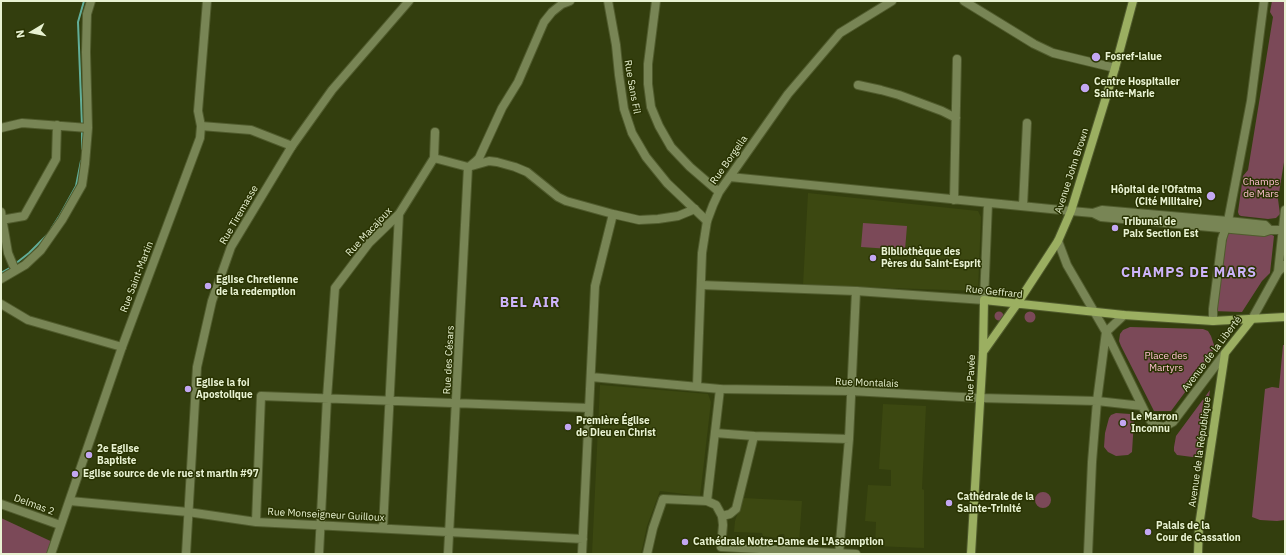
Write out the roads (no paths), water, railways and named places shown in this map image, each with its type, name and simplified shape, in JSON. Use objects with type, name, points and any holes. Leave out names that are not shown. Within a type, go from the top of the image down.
[{"type":"main road","name":"Avenue John Brown","points":[[983,352],[1017,304],[1058,241],[1071,210],[1115,68],[1133,1]]},
{"type":"main road","name":"Rue Geffrard","points":[[984,300],[1124,315],[1213,321],[1285,317]]},
{"type":"main road","name":"Rue Pavée","points":[[971,554],[983,352],[984,300]]},
{"type":"main road","name":"Avenue de la Liberté","points":[[1225,353],[1252,319]]},
{"type":"main road","name":"Avenue de la République","points":[[1198,554],[1199,526],[1225,353]]},
{"type":"street","points":[[1,279],[25,265],[41,250],[62,220],[82,185],[88,128],[86,52],[87,14],[91,1]]},
{"type":"street","name":"Rue Saint-Martin","points":[[51,554],[122,346],[200,138],[201,126],[198,111],[207,1]]},
{"type":"street","name":"Rue Tiremasse","points":[[186,554],[197,366],[212,301],[231,247],[292,146],[332,90],[409,1]]},
{"type":"street","points":[[468,167],[479,158],[502,108],[518,82],[544,22],[552,12],[562,4],[570,1]]},
{"type":"street","name":"Rue Sans Fil","points":[[608,1],[616,45],[618,75],[624,108],[632,133],[646,157],[667,183],[707,221]]},
{"type":"street","points":[[656,1],[648,64],[648,84],[651,107],[659,126],[672,147],[690,167],[719,192]]},
{"type":"street","name":"Rue Borgella","points":[[697,386],[702,254],[707,221],[719,192],[788,94],[840,33],[892,1]]},
{"type":"street","points":[[964,1],[1034,44],[1053,53],[1115,68]]},
{"type":"street","points":[[1213,321],[1213,309],[1222,239],[1227,225],[1251,101],[1264,1]]},
{"type":"street","points":[[954,200],[957,59]]},
{"type":"street","points":[[858,85],[899,95],[942,111],[956,118]]},
{"type":"street","points":[[1,128],[22,123],[88,128]]},
{"type":"street","points":[[1023,206],[1027,123]]},
{"type":"street","points":[[13,265],[8,253],[1,218],[24,216],[56,159],[57,125]]},
{"type":"street","points":[[201,126],[251,130],[292,146]]},
{"type":"street","points":[[435,132],[434,158],[468,167],[489,161],[515,167],[530,175],[558,197],[566,201],[639,220],[678,216],[695,209]]},
{"type":"street","name":"Rue Macajoux","points":[[319,554],[327,398],[335,288],[370,243],[400,214],[434,158]]},
{"type":"street","name":"Rue des Césars","points":[[448,554],[468,167]]},
{"type":"street","points":[[730,177],[954,200],[1071,210],[1093,213],[1100,217],[1227,225],[1264,232],[1270,230],[1284,230]]},
{"type":"street","name":"Rue Pavée","points":[[984,300],[988,203]]},
{"type":"street","points":[[1278,272],[1284,230],[1285,210]]},
{"type":"street","points":[[383,528],[400,214]]},
{"type":"street","points":[[582,554],[595,286],[613,214]]},
{"type":"street","points":[[1058,241],[1067,265],[1106,332],[1142,406]]},
{"type":"street","name":"Avenue de la Liberté","points":[[1252,319],[1278,272],[1285,266]]},
{"type":"street","name":"Rue Geffrard","points":[[701,285],[856,291],[984,300]]},
{"type":"street","points":[[839,553],[849,440],[856,291]]},
{"type":"street","points":[[1,304],[28,320],[122,346]]},
{"type":"street","points":[[1088,554],[1092,462],[1097,402],[1106,332],[1124,315]]},
{"type":"street","name":"Avenue de la Liberté","points":[[1142,406],[1151,422],[1160,426],[1167,426],[1176,419],[1225,353]]},
{"type":"street","name":"Rue Montalais","points":[[591,378],[720,389],[851,391],[980,398],[1097,402],[1142,406]]},
{"type":"street","points":[[707,501],[720,389]]},
{"type":"street","points":[[256,522],[261,396],[589,408]]},
{"type":"street","points":[[714,432],[754,436],[849,440]]},
{"type":"street","points":[[722,516],[730,514],[736,509],[754,436]]},
{"type":"street","points":[[647,554],[653,528],[663,499],[713,502],[722,516],[723,525],[721,550],[856,554]]},
{"type":"street","name":"Rue Monseigneur Guilloux","points":[[70,501],[188,512],[256,522],[583,539]]},
{"type":"street","name":"Delmas 2","points":[[1,504],[60,525]]},
{"type":"waterway","points":[[82,125],[78,22],[84,1]]},
{"type":"waterway","points":[[82,129],[82,149]]},
{"type":"waterway","points":[[51,229],[76,186],[81,161]]},
{"type":"waterway","points":[[15,264],[29,253],[47,235]]},
{"type":"waterway","points":[[1,273],[12,267]]},
{"type":"place","name":"Fosref-lalue","points":[[1096,57]]},
{"type":"place","name":"Centre Hospitalier Sainte-Marie","points":[[1085,88]]},
{"type":"place","name":"Hôpital de l'Ofatma (Cité Militaire)","points":[[1211,196]]},
{"type":"place","name":"Tribunal de Paix Section Est","points":[[1115,228]]},
{"type":"place","name":"Bibliothèque des Pères du Saint-Esprit","points":[[873,258]]},
{"type":"place","name":"Eglise Chretienne de la redemption","points":[[208,286]]},
{"type":"place","name":"Eglise la foi Apostolique","points":[[188,389]]},
{"type":"place","name":"Le Marron Inconnu","points":[[1123,423]]},
{"type":"place","name":"Première Église de Dieu en Christ","points":[[568,427]]},
{"type":"place","name":"2e Eglise Baptiste","points":[[89,455]]},
{"type":"place","name":"Eglise source de vie rue st martin #97","points":[[75,474]]},
{"type":"place","name":"Cathédrale de la Sainte-Trinité","points":[[949,503]]},
{"type":"place","name":"Palais de la Cour de Cassation","points":[[1148,532]]},
{"type":"place","name":"Cathédrale Notre-Dame de L'Assomption","points":[[685,542]]},
{"type":"district","name":"CHAMPS DE MARS","points":[[1189,273]]},
{"type":"district","name":"BEL AIR","points":[[530,303]]},
{"type":"park label","name":"Champs de Mars","points":[[1261,188]]},
{"type":"park label","name":"Place des Martyrs","points":[[1166,362]]}]
